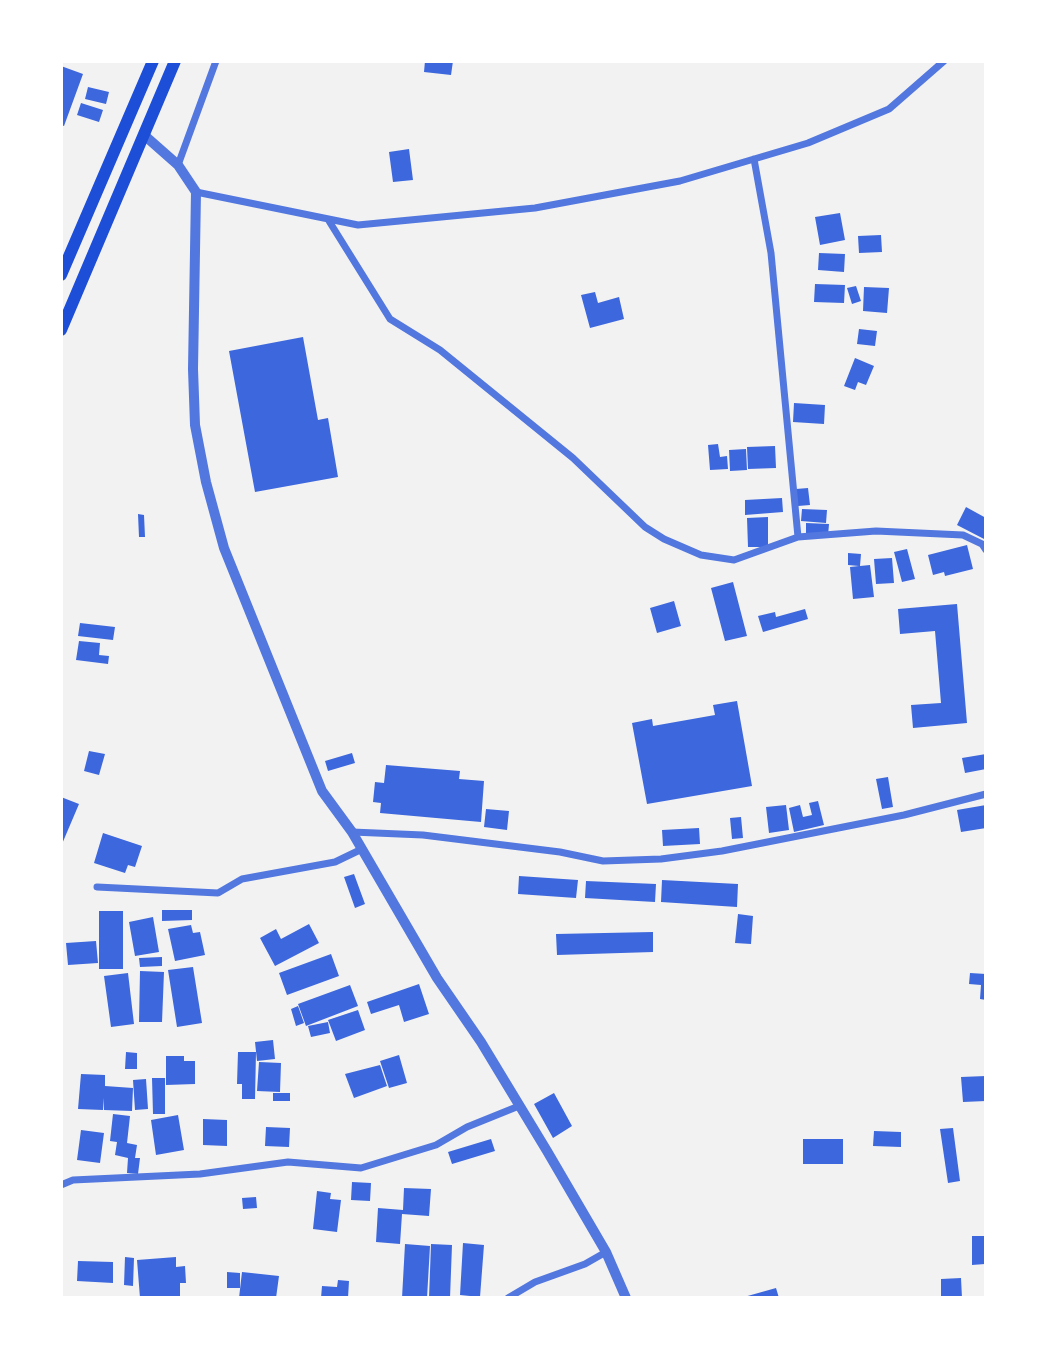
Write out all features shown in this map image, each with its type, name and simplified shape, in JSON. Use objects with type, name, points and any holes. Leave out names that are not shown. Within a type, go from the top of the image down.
[{"type":"highway","points":[[62,273],[153,61]]},
{"type":"highway","points":[[61,330],[174,61]]},
{"type":"street","points":[[178,165],[216,61]]},
{"type":"street","points":[[196,192],[358,225],[535,208],[680,181],[808,143],[889,109],[944,61]]},
{"type":"street","points":[[144,135],[178,165],[196,192],[195,425],[206,482],[224,548],[322,792],[352,832],[437,978],[519,1105],[606,1252],[626,1298]]},
{"type":"street","points":[[754,159],[771,253],[798,537]]},
{"type":"street","points":[[329,221],[390,319],[440,350],[573,458],[646,527],[701,555],[734,560],[798,537],[876,531],[963,535],[982,544],[986,550]]},
{"type":"street","points":[[352,832],[424,835],[560,852],[603,861],[661,859],[722,851],[904,815],[986,794]]},
{"type":"street","points":[[97,887],[218,893],[242,879],[335,862],[362,849]]},
{"type":"street","points":[[61,1185],[73,1180],[200,1174],[288,1162],[361,1168],[436,1145],[467,1127],[519,1105]]},
{"type":"street","points":[[508,1298],[535,1282],[585,1264],[606,1252]]},
{"type":"building","points":[[425,61],[453,61],[451,75],[424,72]]},
{"type":"building","points":[[61,66],[83,74],[64,126],[61,125]]},
{"type":"building","points":[[88,87],[109,92],[106,104],[85,99]]},
{"type":"building","points":[[81,103],[103,110],[99,122],[77,115]]},
{"type":"building","points":[[409,149],[413,180],[393,182],[389,152]]},
{"type":"building","points":[[840,213],[845,240],[820,245],[815,217]]},
{"type":"building","points":[[881,235],[882,252],[859,253],[858,236]]},
{"type":"building","points":[[819,253],[845,254],[844,272],[818,270]]},
{"type":"building","points":[[815,284],[845,285],[844,303],[814,302]]},
{"type":"building","points":[[856,286],[861,301],[852,304],[847,288]]},
{"type":"building","points":[[864,287],[889,288],[887,313],[863,311]]},
{"type":"building","points":[[595,292],[598,303],[619,297],[624,319],[590,328],[581,295]]},
{"type":"building","points":[[859,329],[877,331],[875,346],[857,344]]},
{"type":"building","points":[[303,337],[318,420],[328,418],[338,477],[255,492],[229,351]]},
{"type":"building","points":[[855,358],[874,366],[866,385],[858,382],[855,390],[844,386]]},
{"type":"building","points":[[794,403],[825,405],[824,424],[793,422]]},
{"type":"building","points":[[718,444],[720,457],[727,456],[728,469],[710,470],[708,445]]},
{"type":"building","points":[[775,446],[776,468],[748,469],[747,447]]},
{"type":"building","points":[[746,449],[747,470],[730,471],[729,450]]},
{"type":"building","points":[[808,488],[810,505],[798,506],[796,489]]},
{"type":"building","points":[[782,498],[783,512],[745,515],[745,500]]},
{"type":"building","points":[[966,507],[986,518],[986,540],[957,525]]},
{"type":"building","points":[[802,509],[827,510],[826,523],[801,521]]},
{"type":"building","points":[[138,514],[144,515],[145,537],[139,537]]},
{"type":"building","points":[[768,517],[768,547],[748,547],[747,518]]},
{"type":"building","points":[[806,523],[829,524],[828,536],[806,536]]},
{"type":"building","points":[[967,545],[973,569],[945,576],[944,572],[933,575],[928,555]]},
{"type":"building","points":[[907,549],[915,579],[902,582],[894,552]]},
{"type":"building","points":[[848,553],[861,554],[860,566],[870,565],[874,597],[853,599],[850,567],[859,566],[848,565]]},
{"type":"building","points":[[892,558],[894,583],[876,584],[874,559]]},
{"type":"building","points":[[733,582],[747,636],[725,641],[711,588]]},
{"type":"building","points":[[674,601],[681,626],[657,633],[650,608]]},
{"type":"building","points":[[957,604],[967,723],[913,728],[911,705],[941,703],[935,631],[900,634],[898,609]]},
{"type":"building","points":[[805,609],[808,619],[763,632],[758,616],[775,612],[776,617]]},
{"type":"building","points":[[80,623],[115,627],[113,640],[78,636]]},
{"type":"building","points":[[79,641],[100,643],[99,655],[109,656],[108,664],[76,660]]},
{"type":"building","points":[[737,701],[752,786],[647,804],[632,723],[652,719],[653,726],[715,715],[713,705]]},
{"type":"building","points":[[89,751],[105,754],[99,775],[84,771]]},
{"type":"building","points":[[352,753],[355,763],[328,771],[325,761]]},
{"type":"building","points":[[986,754],[986,769],[965,773],[962,758]]},
{"type":"building","points":[[386,765],[460,771],[459,779],[484,781],[481,822],[380,813],[381,803],[373,802],[375,782],[384,783]]},
{"type":"building","points":[[888,777],[893,807],[882,809],[876,779]]},
{"type":"building","points":[[61,797],[79,804],[62,844],[61,844]]},
{"type":"building","points":[[818,801],[824,825],[794,832],[789,808],[800,805],[803,817],[812,815],[809,803]]},
{"type":"building","points":[[786,805],[789,830],[769,833],[766,807]]},
{"type":"building","points":[[986,805],[986,828],[961,832],[957,810]]},
{"type":"building","points":[[486,809],[509,811],[507,830],[484,827]]},
{"type":"building","points":[[741,817],[743,838],[732,839],[730,818]]},
{"type":"building","points":[[699,828],[700,844],[663,846],[662,830]]},
{"type":"building","points":[[103,833],[142,846],[135,867],[128,865],[125,873],[94,863]]},
{"type":"building","points":[[354,874],[365,904],[355,908],[344,877]]},
{"type":"building","points":[[519,876],[578,880],[576,898],[518,894]]},
{"type":"building","points":[[662,880],[738,884],[737,907],[661,902]]},
{"type":"building","points":[[586,881],[656,884],[655,902],[585,898]]},
{"type":"building","points":[[162,910],[192,910],[192,920],[162,921]]},
{"type":"building","points":[[99,911],[123,911],[123,969],[99,969]]},
{"type":"building","points":[[738,914],[753,916],[751,944],[735,943]]},
{"type":"building","points":[[153,917],[159,952],[135,956],[129,922]]},
{"type":"building","points":[[309,924],[319,943],[275,966],[260,938],[276,929],[281,939]]},
{"type":"building","points":[[191,925],[193,933],[200,932],[205,955],[175,961],[168,929]]},
{"type":"building","points":[[653,932],[653,952],[557,955],[556,934]]},
{"type":"building","points":[[96,941],[98,963],[68,965],[66,943]]},
{"type":"building","points":[[331,954],[339,976],[287,995],[279,973]]},
{"type":"building","points":[[162,957],[162,966],[140,967],[139,958]]},
{"type":"building","points":[[193,967],[202,1023],[177,1027],[168,970]]},
{"type":"building","points":[[140,971],[164,972],[162,1022],[139,1022]]},
{"type":"building","points":[[128,973],[134,1024],[111,1027],[104,976]]},
{"type":"building","points":[[970,973],[986,974],[986,1000],[980,999],[981,985],[969,984]]},
{"type":"building","points":[[419,984],[429,1014],[404,1022],[399,1005],[371,1014],[367,1002]]},
{"type":"building","points":[[350,985],[358,1006],[306,1026],[298,1004]]},
{"type":"building","points":[[298,1006],[304,1023],[296,1026],[291,1009]]},
{"type":"building","points":[[358,1010],[365,1030],[336,1041],[328,1020]]},
{"type":"building","points":[[328,1022],[330,1033],[311,1037],[308,1026]]},
{"type":"building","points":[[273,1040],[275,1059],[257,1061],[255,1042]]},
{"type":"building","points":[[126,1052],[137,1053],[137,1069],[125,1069]]},
{"type":"building","points":[[238,1052],[256,1052],[255,1099],[242,1099],[242,1084],[237,1084]]},
{"type":"building","points":[[399,1055],[407,1083],[389,1088],[380,1061]]},
{"type":"building","points":[[166,1056],[184,1056],[184,1061],[195,1061],[195,1084],[166,1085]]},
{"type":"building","points":[[259,1062],[281,1063],[280,1092],[257,1091]]},
{"type":"building","points":[[380,1065],[387,1086],[354,1098],[345,1074]]},
{"type":"building","points":[[81,1074],[105,1075],[105,1086],[133,1088],[132,1111],[104,1110],[104,1098],[103,1110],[78,1109]]},
{"type":"building","points":[[986,1076],[986,1101],[963,1102],[961,1077]]},
{"type":"building","points":[[152,1078],[165,1078],[165,1114],[153,1114]]},
{"type":"building","points":[[146,1079],[148,1109],[135,1110],[133,1080]]},
{"type":"building","points":[[273,1093],[290,1093],[290,1101],[273,1101]]},
{"type":"building","points":[[554,1093],[572,1126],[553,1138],[534,1104]]},
{"type":"building","points":[[113,1114],[130,1116],[127,1143],[137,1145],[135,1158],[140,1158],[138,1174],[127,1173],[128,1158],[115,1155],[117,1142],[110,1141]]},
{"type":"building","points":[[178,1115],[184,1150],[156,1155],[151,1120]]},
{"type":"building","points":[[203,1119],[227,1120],[227,1146],[203,1145]]},
{"type":"building","points":[[266,1127],[290,1128],[289,1147],[265,1146]]},
{"type":"building","points":[[953,1128],[960,1181],[948,1183],[940,1129]]},
{"type":"building","points":[[81,1130],[104,1133],[100,1163],[77,1160]]},
{"type":"building","points":[[874,1131],[901,1132],[901,1147],[873,1146]]},
{"type":"building","points":[[491,1139],[495,1151],[452,1164],[448,1152]]},
{"type":"building","points":[[803,1139],[843,1139],[843,1164],[803,1164]]},
{"type":"building","points":[[352,1182],[371,1183],[370,1201],[351,1200]]},
{"type":"building","points":[[404,1188],[431,1189],[429,1216],[402,1214],[400,1244],[376,1242],[378,1208],[403,1210]]},
{"type":"building","points":[[317,1191],[331,1193],[330,1199],[341,1200],[337,1232],[313,1229]]},
{"type":"building","points":[[256,1197],[257,1208],[243,1209],[242,1198]]},
{"type":"building","points":[[972,1236],[984,1236],[985,1264],[972,1265]]},
{"type":"building","points":[[463,1243],[484,1245],[480,1297],[460,1295]]},
{"type":"building","points":[[405,1244],[430,1246],[427,1298],[402,1298]]},
{"type":"building","points":[[431,1244],[452,1245],[450,1298],[429,1298]]},
{"type":"building","points":[[125,1257],[134,1258],[133,1286],[124,1285]]},
{"type":"building","points":[[176,1257],[176,1267],[185,1266],[186,1283],[180,1283],[180,1298],[140,1298],[137,1260]]},
{"type":"building","points":[[78,1261],[113,1262],[113,1283],[77,1281]]},
{"type":"building","points":[[227,1272],[240,1273],[240,1288],[227,1288]]},
{"type":"building","points":[[242,1272],[279,1276],[276,1298],[239,1298]]},
{"type":"building","points":[[961,1278],[962,1298],[941,1298],[941,1279]]},
{"type":"building","points":[[338,1280],[349,1281],[348,1298],[321,1298],[322,1286],[337,1287]]},
{"type":"building","points":[[776,1288],[779,1298],[744,1298],[744,1297]]}]
